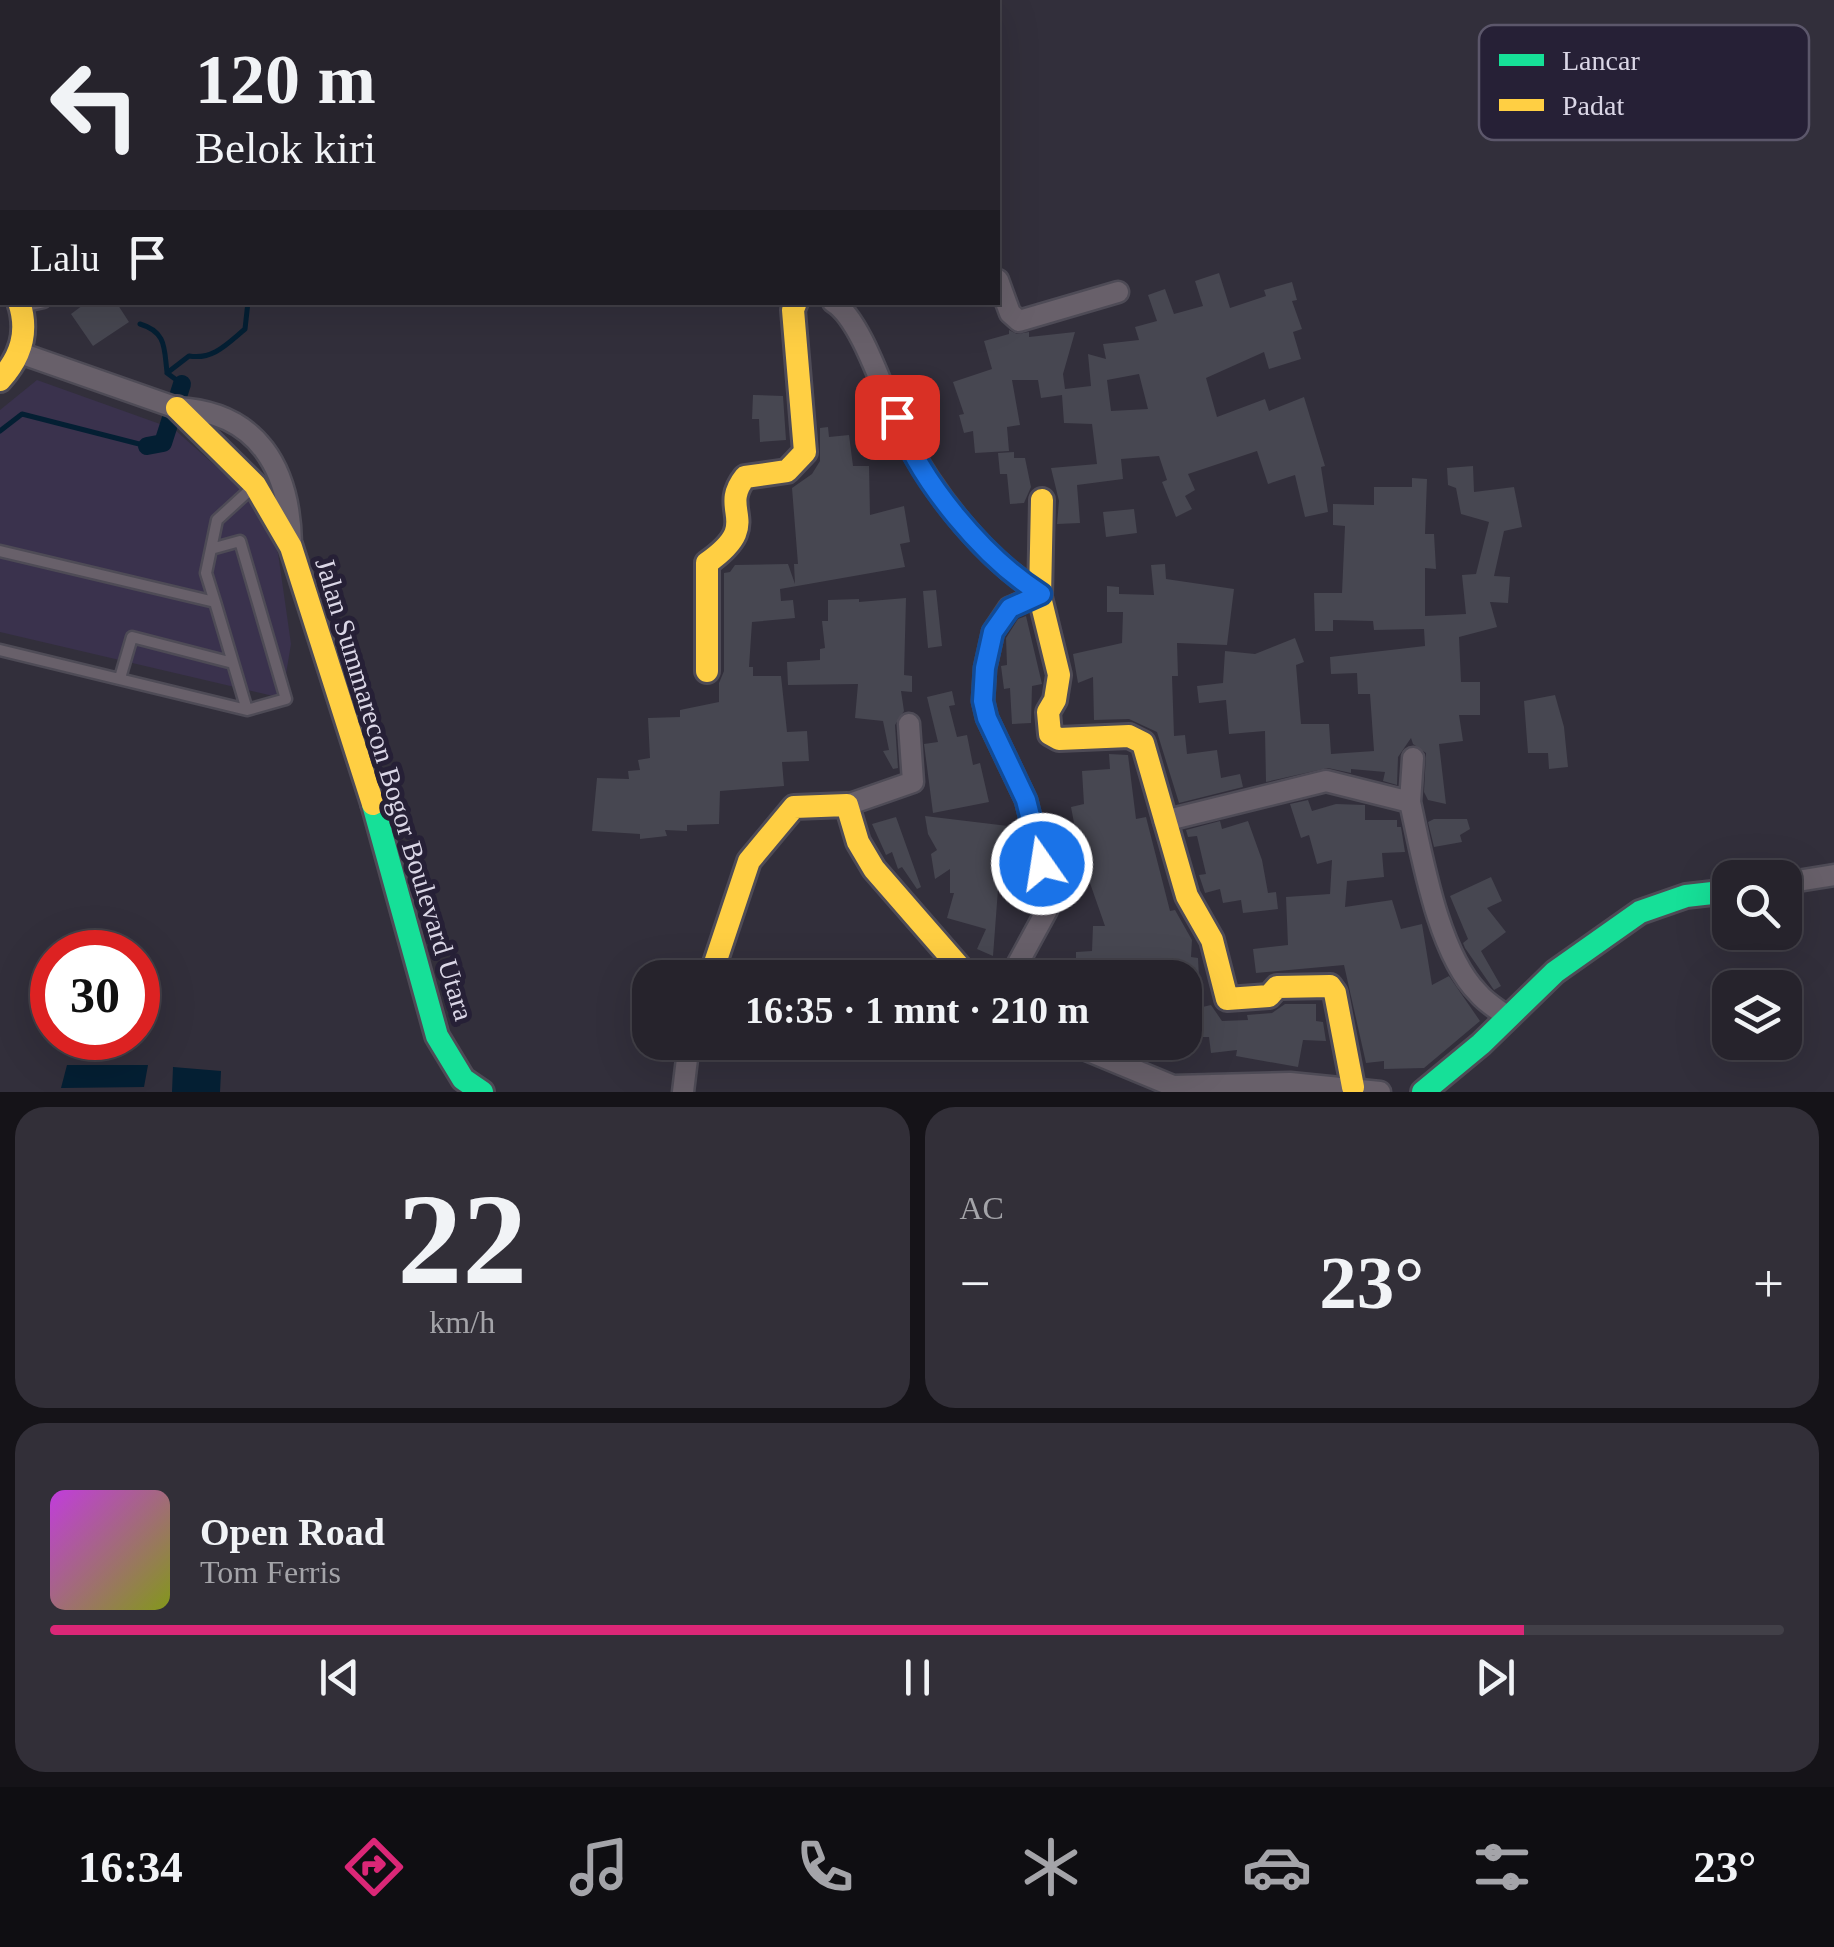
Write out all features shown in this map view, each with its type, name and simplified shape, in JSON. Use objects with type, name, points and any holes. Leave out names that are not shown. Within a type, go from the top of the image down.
[{"type":"street","points":[[1000,286],[1010,313],[1019,321],[1118,292]]},
{"type":"street","points":[[0,380],[20,353],[28,305]]},
{"type":"street","points":[[707,671],[707,562],[732,546],[738,532],[735,491],[739,482],[745,476],[786,475],[798,467],[805,452],[795,305]]},
{"type":"street","points":[[847,305],[904,437],[962,523],[999,564],[1041,594]]},
{"type":"street","name":"Jalan Summarecon Bogor Boulevard Utara","points":[[20,353],[176,408],[201,409],[238,425],[258,440],[279,470],[290,506],[291,547]]},
{"type":"street","name":"Jalan Summarecon Bogor Boulevard Utara","points":[[176,408],[254,485],[291,547],[388,852],[436,1036],[463,1079],[482,1092]]},
{"type":"street","points":[[231,462],[258,440]]},
{"type":"street","points":[[1042,500],[1041,608],[1061,686],[1059,697],[1048,712],[1050,734],[1058,739],[1138,738],[1147,752],[1187,896],[1212,940],[1227,999],[1269,996],[1276,988],[1330,986],[1335,993],[1352,1088]]},
{"type":"street","points":[[1020,960],[1047,910],[1049,892],[1026,800],[987,718],[985,668],[993,632],[1010,608],[1041,594]]},
{"type":"street","points":[[716,960],[741,878],[777,824],[794,806],[848,805],[913,782],[909,724]]},
{"type":"street","points":[[1413,758],[1410,802],[1431,895],[1459,966],[1476,992],[1508,1018]]},
{"type":"street","points":[[1164,821],[1326,781],[1410,802]]},
{"type":"street","points":[[848,805],[858,842],[874,870],[953,960]]},
{"type":"street","points":[[1802,880],[1834,875]]},
{"type":"street","points":[[1422,1092],[1508,1018],[1554,972],[1640,912],[1674,899],[1712,894]]},
{"type":"street","points":[[683,1092],[687,1060]]},
{"type":"street","points":[[1107,1060],[1174,1086],[1290,1083],[1380,1092]]},
{"type":"lane","points":[[248,710],[206,573],[217,520],[254,485],[279,470]]},
{"type":"lane","points":[[0,650],[248,710],[286,699],[240,541],[211,549]]},
{"type":"lane","points":[[0,551],[215,602]]},
{"type":"lane","points":[[120,678],[132,637],[233,663]]},
{"type":"shaded area","points":[[37,380],[174,429],[247,494],[278,553],[291,644],[282,698],[0,632],[0,410]]},
{"type":"water","points":[[67,1065],[148,1065],[144,1087],[61,1088]]},
{"type":"water","points":[[173,1067],[221,1071],[220,1092],[172,1092]]},
{"type":"building","points":[[1219,273],[1230,308],[1266,296],[1264,290],[1292,282],[1297,300],[1292,301],[1302,329],[1293,332],[1301,359],[1269,369],[1264,352],[1206,378],[1217,417],[1265,399],[1269,411],[1304,397],[1325,466],[1321,467],[1328,512],[1305,517],[1295,475],[1268,484],[1257,451],[1188,474],[1195,490],[1185,496],[1192,509],[1176,517],[1162,482],[1167,480],[1159,456],[1121,459],[1123,479],[1077,485],[1080,523],[1057,524],[1059,501],[1051,468],[1097,464],[1092,424],[1064,423],[1062,395],[1041,398],[1038,380],[1012,380],[1020,425],[1007,427],[1009,451],[975,453],[973,431],[964,433],[959,415],[964,414],[953,382],[992,369],[984,341],[1009,334],[1009,330],[1017,334],[1029,332],[1029,337],[1075,332],[1063,374],[1065,389],[1091,386],[1088,354],[1106,359],[1103,344],[1139,340],[1135,327],[1157,321],[1148,295],[1165,289],[1174,314],[1203,306],[1195,281]],"holes":[[[1139,374],[1148,409],[1111,411],[1107,380]]]},
{"type":"building","points":[[83,305],[118,305],[129,322],[93,346],[71,314]]},
{"type":"building","points":[[753,395],[783,396],[786,440],[760,442],[759,419],[752,419]]},
{"type":"building","points":[[828,427],[829,437],[849,435],[853,466],[869,466],[870,515],[904,506],[910,542],[900,544],[905,567],[780,589],[781,601],[793,600],[795,618],[752,622],[749,667],[753,667],[753,676],[781,676],[787,732],[807,731],[809,761],[782,762],[784,786],[720,791],[719,824],[687,825],[687,831],[665,830],[667,836],[640,839],[640,834],[592,831],[597,778],[629,779],[628,771],[640,770],[638,760],[650,758],[648,718],[680,717],[680,710],[719,702],[719,683],[724,671],[724,573],[735,565],[788,564],[795,584],[794,564],[798,564],[792,488],[812,474],[820,461],[820,428]]},
{"type":"building","points":[[1014,452],[1014,458],[1025,458],[1031,487],[1024,503],[1010,504],[1007,474],[1000,474],[998,453]]},
{"type":"building","points":[[1473,466],[1474,492],[1514,487],[1522,527],[1504,531],[1494,576],[1510,577],[1508,603],[1490,602],[1497,627],[1459,637],[1461,682],[1480,682],[1480,715],[1459,715],[1463,741],[1439,744],[1446,804],[1428,800],[1424,792],[1426,753],[1411,738],[1398,757],[1397,785],[1383,781],[1385,772],[1351,769],[1351,773],[1328,768],[1266,782],[1265,731],[1229,734],[1226,700],[1199,703],[1197,686],[1223,683],[1225,651],[1255,654],[1295,638],[1304,662],[1296,665],[1301,724],[1329,724],[1331,754],[1374,751],[1370,694],[1358,694],[1357,673],[1331,674],[1330,657],[1425,646],[1424,629],[1374,630],[1373,621],[1333,620],[1333,631],[1315,631],[1314,593],[1342,593],[1345,526],[1333,525],[1333,504],[1374,505],[1374,487],[1412,487],[1412,478],[1427,479],[1425,534],[1434,534],[1436,569],[1425,568],[1425,616],[1466,614],[1462,575],[1476,574],[1489,522],[1461,514],[1456,488],[1448,485],[1447,468]]},
{"type":"building","points":[[1134,509],[1137,533],[1106,537],[1103,512]]},
{"type":"building","points":[[1165,564],[1166,579],[1234,589],[1227,645],[1177,643],[1178,676],[1172,676],[1174,736],[1185,735],[1187,754],[1217,750],[1221,778],[1240,774],[1243,787],[1179,803],[1157,732],[1129,719],[1094,720],[1093,677],[1078,683],[1073,654],[1122,643],[1123,612],[1107,612],[1107,586],[1119,587],[1119,594],[1154,595],[1151,565]]},
{"type":"building","points":[[936,590],[942,646],[928,648],[923,591]]},
{"type":"building","points":[[906,598],[904,675],[912,676],[912,692],[901,691],[904,711],[895,725],[898,768],[893,769],[883,751],[889,750],[883,721],[855,718],[858,684],[788,685],[787,662],[820,660],[820,649],[825,648],[822,621],[828,621],[828,600]]},
{"type":"building","points":[[1026,616],[1042,684],[1032,686],[1031,723],[1012,724],[1010,688],[1004,689],[1001,666],[1007,665],[1006,638],[1018,619]]},
{"type":"building","points":[[952,691],[955,705],[949,706],[957,737],[967,735],[973,765],[980,763],[989,802],[933,813],[924,744],[938,742],[927,697]]},
{"type":"building","points":[[1555,695],[1564,727],[1568,767],[1549,769],[1548,753],[1528,753],[1524,701]]},
{"type":"building","points":[[1109,754],[1128,755],[1136,819],[1146,817],[1170,911],[1175,910],[1192,940],[1191,957],[1198,960],[1076,960],[1076,952],[1092,951],[1093,926],[1105,926],[1071,829],[1075,828],[1071,807],[1084,804],[1082,771],[1110,769]]},
{"type":"building","points":[[1308,800],[1312,811],[1336,804],[1365,805],[1365,820],[1397,820],[1397,827],[1401,827],[1405,852],[1382,853],[1384,877],[1347,881],[1345,907],[1392,900],[1401,929],[1422,924],[1432,985],[1449,976],[1480,1021],[1424,1068],[1384,1069],[1384,1061],[1366,1063],[1344,965],[1256,973],[1253,949],[1288,945],[1286,897],[1330,894],[1332,860],[1317,864],[1309,835],[1301,838],[1290,804]]},
{"type":"building","points":[[925,816],[1008,826],[1005,877],[999,876],[993,956],[977,949],[986,929],[947,918],[954,893],[950,893],[950,869],[935,879],[931,854],[937,850],[928,834]]},
{"type":"building","points":[[896,817],[921,887],[917,889],[902,867],[898,869],[892,852],[886,855],[872,824]]},
{"type":"building","points":[[1467,819],[1470,829],[1460,835],[1462,842],[1434,847],[1428,822]]},
{"type":"building","points":[[1220,821],[1222,829],[1248,821],[1262,860],[1268,893],[1276,892],[1278,909],[1243,913],[1241,900],[1223,903],[1220,889],[1205,893],[1199,875],[1206,874],[1197,836],[1188,837],[1186,830]]},
{"type":"building","points":[[1491,877],[1502,901],[1487,908],[1506,932],[1481,951],[1501,986],[1494,990],[1465,948],[1463,943],[1468,939],[1450,896]]},
{"type":"building","points":[[1285,1004],[1316,1004],[1316,1021],[1323,1022],[1326,1041],[1303,1040],[1298,1067],[1236,1056],[1237,1050],[1211,1053],[1209,1037],[1202,1037],[1202,1007],[1211,1005],[1222,1021],[1248,1020],[1247,1015],[1272,1013]]},
{"type":"waterway","points":[[182,384],[167,373],[189,356],[205,356],[219,350],[245,329],[248,305]]},
{"type":"waterway","points":[[140,324],[160,337],[167,372]]},
{"type":"waterway","points":[[147,446],[163,443],[182,384]]},
{"type":"waterway","points":[[0,431],[22,414],[147,446]]},
{"type":"traffic: fast","points":[[373,804],[437,1036],[463,1079],[482,1092]]},
{"type":"traffic: fast","points":[[1423,1092],[1481,1044],[1555,972],[1640,912],[1686,896],[1712,893]]},
{"type":"traffic: slow","points":[[0,380],[21,344],[20,305]]},
{"type":"traffic: slow","points":[[707,671],[707,563],[733,537],[738,489],[745,477],[787,471],[805,452],[795,305]]},
{"type":"traffic: slow","points":[[177,408],[255,485],[291,547],[373,804]]},
{"type":"traffic: slow","points":[[1042,500],[1040,597],[1059,675],[1055,700],[1048,712],[1050,734],[1059,739],[1129,736],[1143,743],[1187,896],[1212,940],[1227,999],[1269,996],[1277,987],[1330,986],[1335,993],[1353,1087]]},
{"type":"traffic: slow","points":[[716,960],[749,861],[794,807],[847,805],[858,842],[874,869],[953,960]]},
{"type":"route","points":[[897,417],[904,437],[962,523],[999,564],[1041,594],[1010,608],[993,632],[983,701],[987,718],[1026,800],[1042,864]]}]
